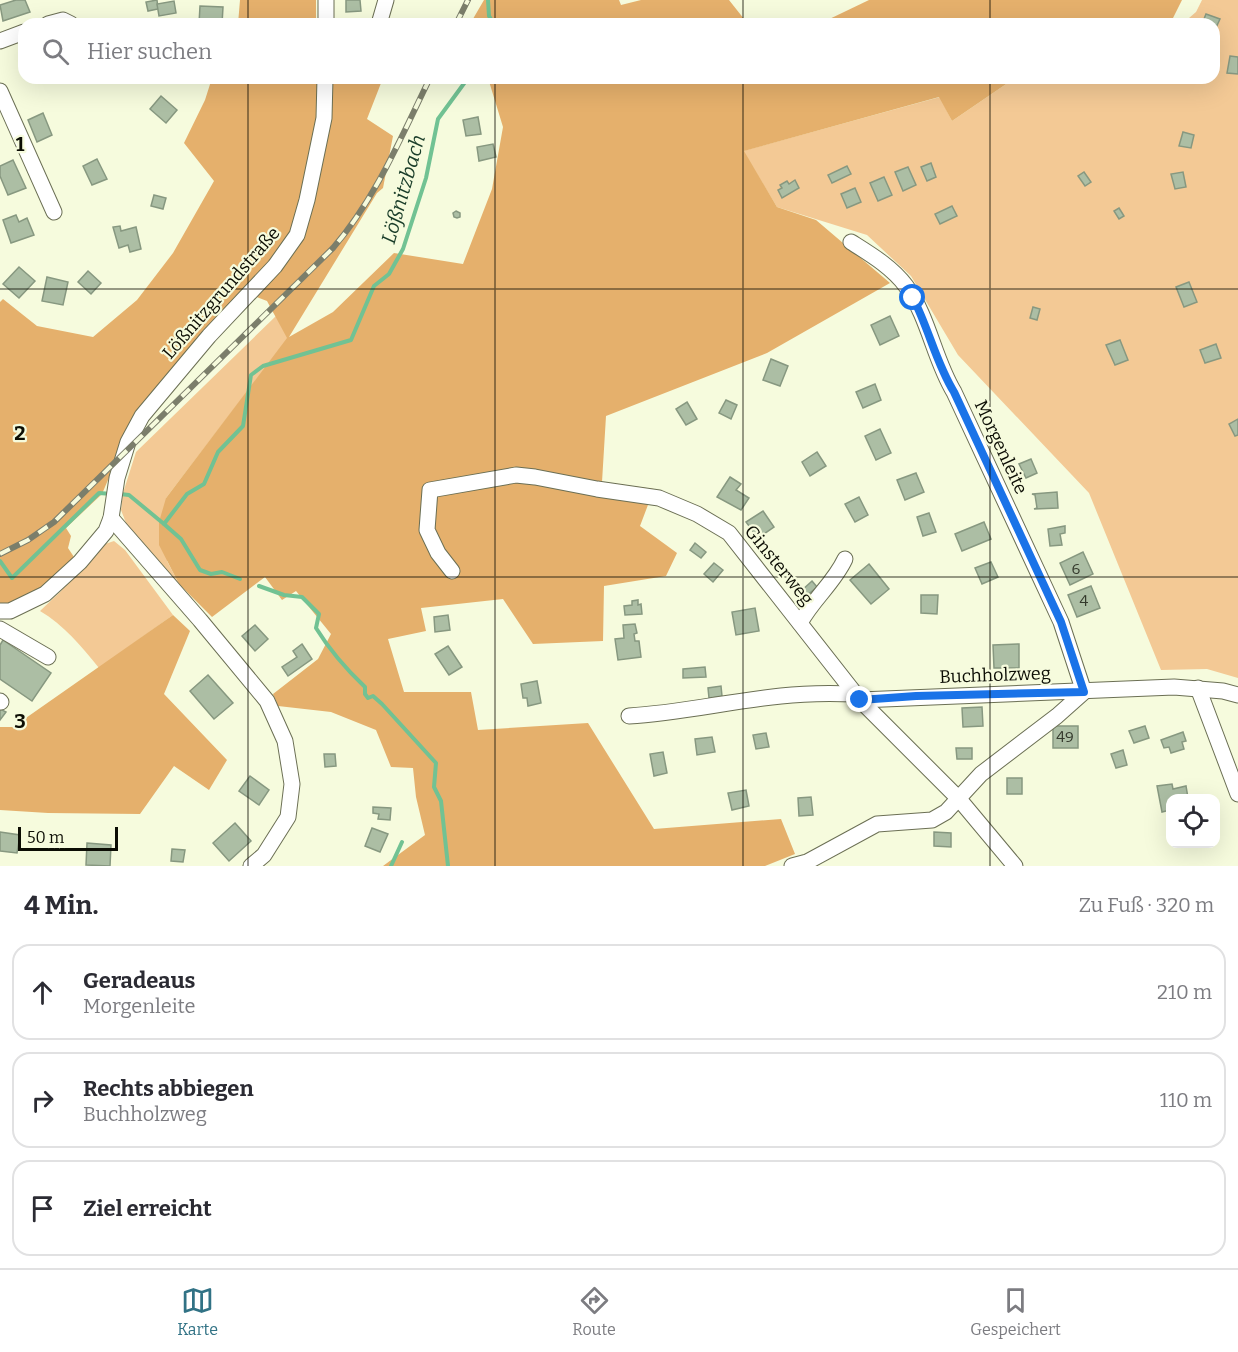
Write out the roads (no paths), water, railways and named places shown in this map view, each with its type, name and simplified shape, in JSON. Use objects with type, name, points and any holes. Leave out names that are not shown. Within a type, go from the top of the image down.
[{"type":"street","points":[[326,0],[326,18]]},
{"type":"street","points":[[380,18],[386,0]]},
{"type":"street","points":[[0,41],[18,34]]},
{"type":"street","name":"Lößnitzgrundstraße","points":[[111,518],[117,478],[128,442],[142,416],[209,336],[275,266],[297,235],[307,200],[324,118],[325,84]]},
{"type":"street","points":[[0,91],[54,212]]},
{"type":"street","name":"Morgenleite","points":[[851,242],[881,261],[904,284],[923,317],[941,369],[954,392],[1061,622],[1084,692]]},
{"type":"street","name":"Ginsterweg","points":[[452,571],[438,553],[427,530],[430,490],[516,475],[659,498],[697,514],[729,532],[858,697],[959,799],[1015,866]]},
{"type":"street","points":[[1,613],[45,594],[80,562],[106,531],[111,518],[267,701],[285,741],[292,784],[288,818],[264,855],[251,866]]},
{"type":"street","points":[[800,623],[807,609],[831,582],[845,558]]},
{"type":"street","points":[[0,628],[48,657]]},
{"type":"street","points":[[1198,687],[1238,794]]},
{"type":"street","name":"Buchholzweg","points":[[629,716],[655,715],[782,695],[822,693],[858,697],[1198,687],[1238,695]]},
{"type":"street","points":[[792,866],[807,862],[877,824],[932,820],[946,812],[981,774],[1057,716],[1084,692]]},
{"type":"waterway","name":"Lößnitzbach","points":[[488,0],[490,18]]},
{"type":"waterway","name":"Lößnitzbach","points":[[120,494],[129,495],[164,524],[187,494],[204,484],[218,452],[243,426],[251,375],[263,366],[351,340],[374,286],[389,274],[403,249],[426,178],[438,119],[464,84]]},
{"type":"waterway","name":"Lößnitzbach","points":[[0,561],[12,578],[99,493],[112,494]]},
{"type":"waterway","points":[[164,524],[181,539],[200,570],[211,574],[222,572],[240,579]]},
{"type":"waterway","points":[[259,586],[284,595],[302,597],[319,614],[316,628],[321,636],[365,687],[365,694],[368,698],[373,696],[382,704],[436,763],[434,787],[441,801],[448,866]]},
{"type":"waterway","points":[[391,866],[402,842]]},
{"type":"railway","points":[[459,18],[468,0]]},
{"type":"railway","points":[[0,554],[28,540],[54,522],[333,248],[375,188],[427,84]]}]
